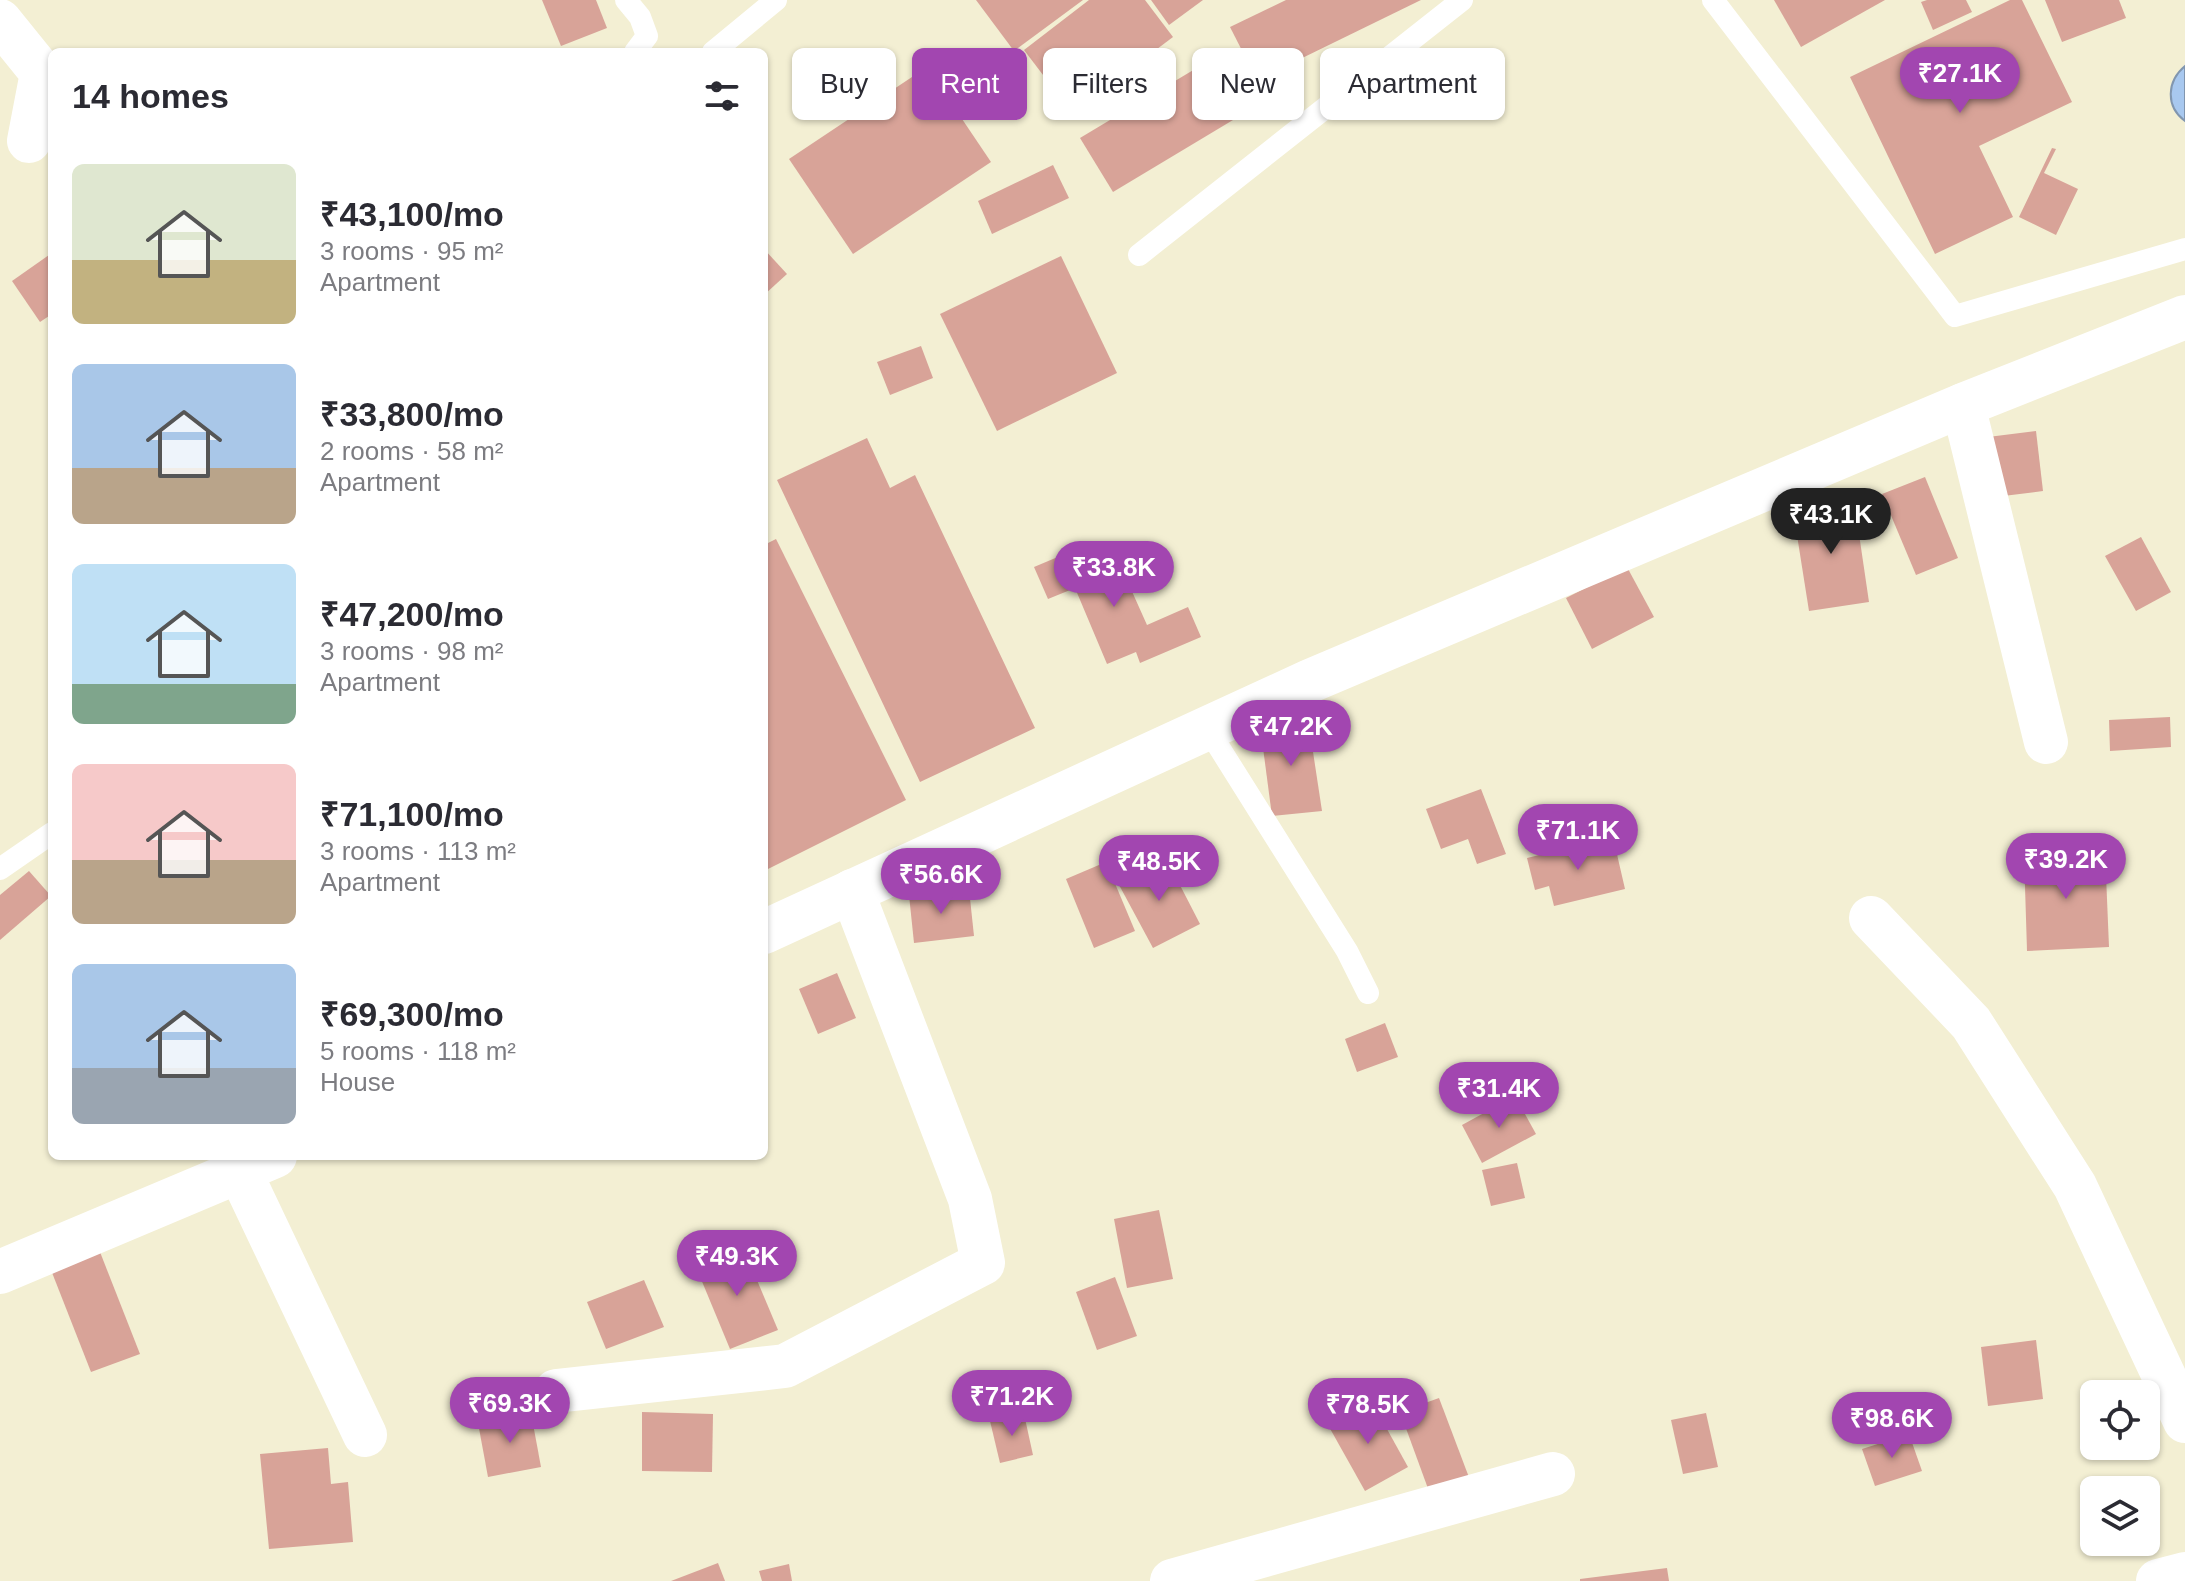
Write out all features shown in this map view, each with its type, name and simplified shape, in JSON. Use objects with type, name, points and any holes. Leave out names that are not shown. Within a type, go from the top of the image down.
[{"type":"street","points":[[0,21],[42,73],[29,141]]},
{"type":"street","points":[[768,930],[1207,728],[1963,405],[2185,317]]},
{"type":"street","points":[[1963,405],[2046,742]]},
{"type":"street","points":[[556,1391],[785,1366],[983,1263],[970,1199],[852,891]]},
{"type":"street","points":[[1871,918],[1971,1023],[2075,1186],[2185,1421]]},
{"type":"street","points":[[0,1272],[258,1164],[365,1435]]},
{"type":"street","points":[[1172,1581],[1553,1474]]},
{"type":"street","points":[[2158,1581],[2185,1574]]},
{"type":"lane","points":[[626,0],[640,17],[647,36],[638,48]]},
{"type":"lane","points":[[718,48],[776,0]]},
{"type":"lane","points":[[1139,255],[1462,0]]},
{"type":"lane","points":[[1713,0],[1955,316],[2185,249]]},
{"type":"lane","points":[[1207,728],[1347,951],[1368,993]]},
{"type":"lane","points":[[0,869],[48,836]]},
{"type":"water","points":[[2185,66],[2185,121],[2174,108],[2171,94],[2175,79]]},
{"type":"building","points":[[542,0],[596,0],[607,28],[561,46]]},
{"type":"building","points":[[976,0],[1083,0],[1018,48],[1012,48]]},
{"type":"building","points":[[1089,0],[1145,0],[1173,37],[1158,48],[1043,48],[1043,75],[1027,54],[1027,48]]},
{"type":"building","points":[[1151,0],[1203,0],[1169,25]]},
{"type":"building","points":[[1286,0],[1421,0],[1304,57],[1304,48],[1241,48],[1230,27]]},
{"type":"building","points":[[1774,0],[1885,0],[1801,47]]},
{"type":"building","points":[[1966,0],[1972,12],[1933,30],[1921,2]]},
{"type":"building","points":[[2010,0],[2022,0],[2072,102],[1979,146],[2013,217],[1935,254],[1850,77]]},
{"type":"building","points":[[2045,0],[2119,0],[2126,18],[2062,42]]},
{"type":"building","points":[[1192,71],[1192,120],[1233,120],[1113,192],[1080,138],[1110,120],[1176,120],[1176,80]]},
{"type":"building","points":[[912,77],[912,120],[963,120],[991,162],[853,254],[789,159],[848,120],[896,120],[896,88]]},
{"type":"building","points":[[2052,148],[2056,149],[2044,173],[2078,189],[2056,235],[2019,217]]},
{"type":"building","points":[[1053,165],[1069,198],[992,234],[978,201]]},
{"type":"building","points":[[768,253],[787,274],[768,291]]},
{"type":"building","points":[[48,256],[48,317],[40,322],[12,281]]},
{"type":"building","points":[[1061,256],[1117,373],[997,431],[940,314]]},
{"type":"building","points":[[921,346],[933,378],[890,395],[877,362]]},
{"type":"building","points":[[2036,431],[2043,491],[1987,498],[1980,438]]},
{"type":"building","points":[[867,438],[890,488],[915,475],[1035,728],[920,782],[777,480]]},
{"type":"building","points":[[1925,477],[1958,558],[1916,575],[1882,494]]},
{"type":"building","points":[[1854,500],[1869,602],[1809,611],[1793,510]]},
{"type":"building","points":[[2141,537],[2171,592],[2136,611],[2105,556]]},
{"type":"building","points":[[776,539],[906,800],[768,869],[768,543]]},
{"type":"building","points":[[1091,543],[1112,595],[1130,587],[1147,625],[1188,607],[1201,637],[1140,663],[1136,652],[1107,664],[1075,588],[1048,599],[1034,567]]},
{"type":"building","points":[[1627,567],[1654,617],[1592,649],[1566,598]]},
{"type":"building","points":[[2170,717],[2171,747],[2110,751],[2109,720]]},
{"type":"building","points":[[1308,719],[1322,811],[1272,816],[1260,725]]},
{"type":"building","points":[[1481,789],[1506,854],[1477,864],[1468,839],[1441,849],[1426,809]]},
{"type":"building","points":[[1613,837],[1625,889],[1554,906],[1549,886],[1535,890],[1527,858]]},
{"type":"building","points":[[2105,851],[2109,947],[2027,951],[2024,854]]},
{"type":"building","points":[[1166,858],[1200,924],[1153,948],[1118,883]]},
{"type":"building","points":[[1106,862],[1135,931],[1094,948],[1066,879]]},
{"type":"building","points":[[29,871],[48,893],[48,899],[0,940],[0,895]]},
{"type":"building","points":[[969,889],[974,936],[914,943],[909,895]]},
{"type":"building","points":[[837,973],[856,1018],[818,1034],[799,989]]},
{"type":"building","points":[[1385,1023],[1398,1057],[1357,1072],[1345,1039]]},
{"type":"building","points":[[1515,1096],[1536,1134],[1482,1163],[1462,1125]]},
{"type":"building","points":[[1517,1163],[1525,1198],[1491,1206],[1482,1170]]},
{"type":"building","points":[[1159,1210],[1173,1279],[1127,1288],[1114,1219]]},
{"type":"building","points":[[743,1247],[778,1330],[730,1349],[696,1267]]},
{"type":"building","points":[[100,1252],[140,1354],[91,1372],[51,1270]]},
{"type":"building","points":[[1115,1277],[1137,1336],[1097,1350],[1076,1292]]},
{"type":"building","points":[[644,1280],[664,1327],[606,1349],[587,1302]]},
{"type":"building","points":[[2036,1340],[2043,1399],[1988,1406],[1981,1347]]},
{"type":"building","points":[[1439,1398],[1470,1480],[1430,1494],[1400,1412]]},
{"type":"building","points":[[1372,1402],[1408,1467],[1365,1491],[1328,1425]]},
{"type":"building","points":[[642,1412],[713,1414],[712,1472],[642,1471]]},
{"type":"building","points":[[531,1413],[541,1467],[488,1477],[478,1423]]},
{"type":"building","points":[[1706,1413],[1718,1467],[1683,1474],[1671,1420]]},
{"type":"building","points":[[1024,1414],[1033,1455],[1000,1463],[990,1421]]},
{"type":"building","points":[[1909,1434],[1922,1471],[1875,1486],[1862,1449]]},
{"type":"building","points":[[328,1448],[331,1484],[348,1482],[353,1542],[269,1549],[260,1454]]},
{"type":"building","points":[[718,1563],[725,1581],[671,1581]]},
{"type":"building","points":[[789,1564],[792,1581],[762,1581],[759,1571]]},
{"type":"building","points":[[1667,1568],[1669,1581],[1580,1581],[1580,1579]]}]
